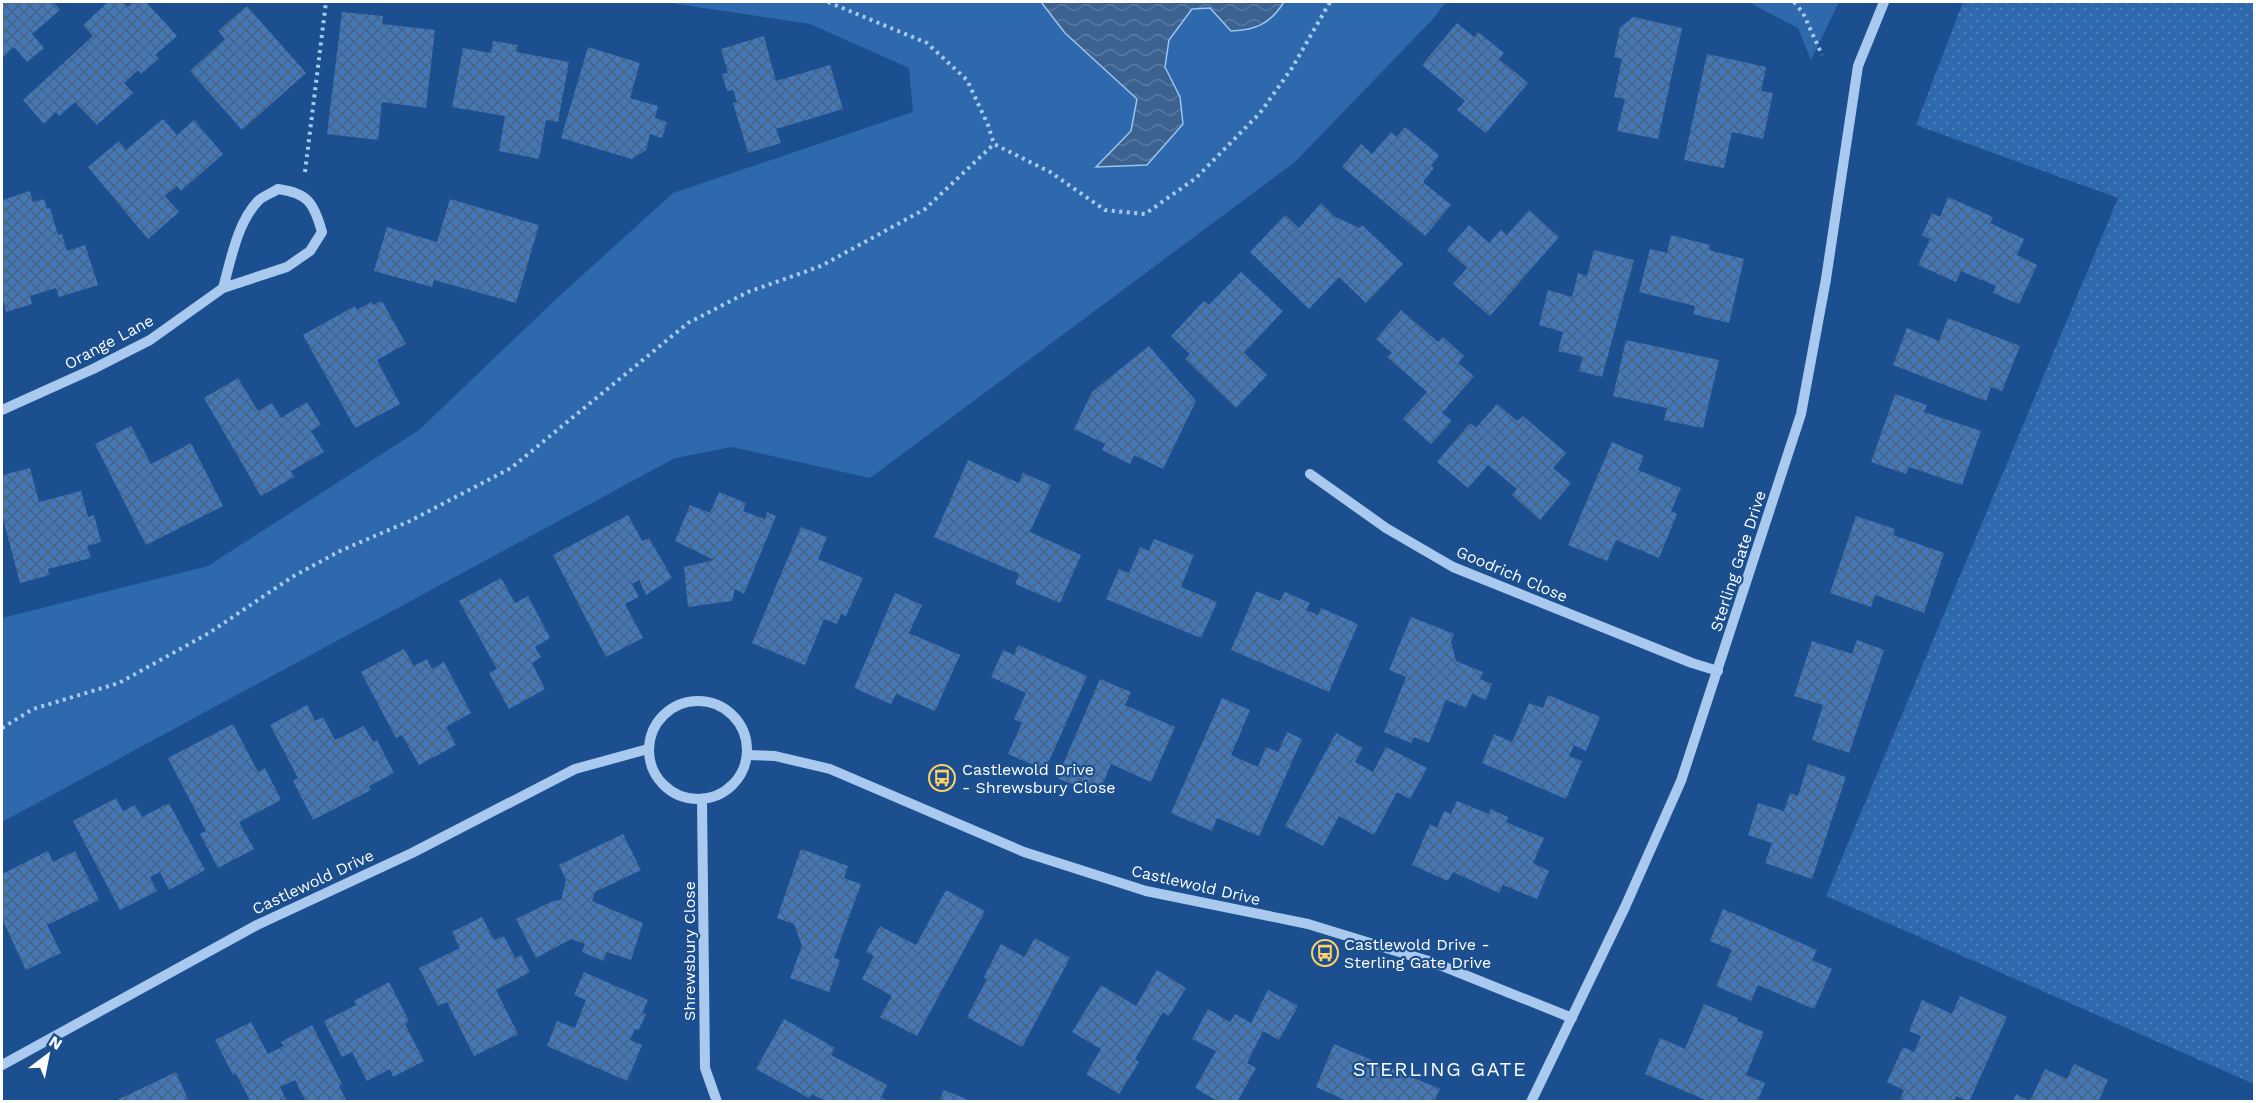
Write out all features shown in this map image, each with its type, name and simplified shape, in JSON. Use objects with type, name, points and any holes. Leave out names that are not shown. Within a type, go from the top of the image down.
[{"type":"street","name":"Sterling Gate Drive","points":[[1532,1101],[1660,831],[1681,781],[1801,414],[1826,279],[1858,66],[1884,2]]},
{"type":"street","points":[[223,288],[237,240],[247,218],[259,201],[278,189],[296,192]]},
{"type":"street","name":"Orange Lane","points":[[2,410],[93,369],[150,340],[223,288],[287,267],[310,251],[322,232],[315,208],[296,192]]},
{"type":"street","name":"Goodrich Close","points":[[1310,474],[1386,528],[1454,567],[1692,663],[1718,671]]},
{"type":"street","points":[[701,700],[716,704],[730,712],[740,724],[746,739],[747,755],[742,771],[732,785],[719,794],[702,799],[686,798],[671,791],[659,780],[651,765],[648,749],[651,733],[658,719],[670,708],[684,702],[701,700]]},
{"type":"street","name":"Castlewold Drive","points":[[2,1065],[257,925],[412,853],[575,769],[648,749]]},
{"type":"street","name":"Castlewold Drive","points":[[747,755],[775,756],[830,769],[1024,852],[1146,891],[1308,924],[1372,943],[1435,963],[1572,1018]]},
{"type":"street","name":"Shrewsbury Close","points":[[702,799],[705,1068],[717,1101]]},
{"type":"path","points":[[296,192],[306,170],[326,2]]},
{"type":"path","points":[[828,2],[927,43],[967,80],[988,125],[994,144],[1050,172],[1105,210],[1145,214],[1196,178],[1260,113],[1292,68],[1330,2]]},
{"type":"path","points":[[1794,2],[1803,13],[1822,55]]},
{"type":"path","points":[[2,728],[33,709],[119,682],[208,633],[292,577],[342,549],[410,521],[511,468],[688,323],[748,292],[822,266],[925,209],[994,144]]},
{"type":"shaded area","points":[[664,2],[1446,2],[1432,20],[1295,162],[870,478],[732,447],[675,458],[2,822],[2,618],[208,566],[419,430],[554,301],[673,193],[913,112],[909,68],[810,24]]},
{"type":"shaded area","points":[[1748,2],[1839,2],[1811,60],[1798,28]]},
{"type":"shaded area","points":[[1963,2],[2254,2],[2254,1084],[1826,896],[2118,198],[1916,125]]},
{"type":"water","points":[[1041,2],[1284,2],[1268,21],[1255,27],[1231,31],[1210,8],[1192,9],[1169,40],[1165,67],[1180,97],[1183,124],[1147,165],[1096,167],[1131,131],[1137,99],[1065,33]]},
{"type":"building","points":[[2,2],[53,2],[60,10],[32,34],[44,48],[27,62],[14,47],[2,58]]},
{"type":"building","points":[[108,2],[123,2],[128,7],[134,2],[146,2],[177,36],[155,55],[159,59],[141,74],[138,70],[124,83],[133,93],[97,125],[75,102],[59,116],[56,112],[44,124],[23,100],[93,36],[83,25]]},
{"type":"building","points":[[247,6],[306,73],[242,130],[190,71],[225,39],[218,31]]},
{"type":"building","points":[[342,12],[383,16],[382,24],[435,30],[426,108],[382,102],[378,140],[327,134]]},
{"type":"building","points":[[1633,17],[1682,28],[1658,139],[1617,131],[1625,99],[1614,97],[1622,59],[1614,57],[1620,28]]},
{"type":"building","points":[[1457,23],[1474,37],[1478,32],[1504,53],[1499,59],[1528,83],[1486,133],[1457,110],[1465,101],[1422,65]]},
{"type":"building","points":[[764,36],[776,81],[830,65],[843,109],[776,129],[781,143],[748,153],[733,103],[737,102],[733,90],[727,91],[722,74],[728,73],[721,49]]},
{"type":"building","points":[[493,41],[518,45],[516,52],[569,62],[558,122],[546,120],[539,159],[499,151],[505,116],[452,107],[463,48],[491,53]]},
{"type":"building","points":[[588,47],[640,63],[630,98],[658,106],[655,118],[667,122],[662,138],[650,134],[646,150],[632,159],[561,138]]},
{"type":"building","points":[[1707,54],[1766,67],[1761,91],[1773,93],[1763,139],[1732,132],[1724,168],[1684,160]]},
{"type":"building","points":[[163,119],[177,135],[194,120],[223,154],[181,191],[177,186],[165,196],[179,212],[148,239],[88,167],[119,141],[126,150]]},
{"type":"building","points":[[1405,127],[1439,155],[1431,166],[1434,168],[1423,182],[1451,205],[1425,236],[1342,167],[1361,144],[1372,154],[1391,132],[1397,137]]},
{"type":"building","points":[[30,191],[33,202],[44,199],[47,209],[50,208],[58,235],[62,234],[67,251],[85,245],[98,285],[59,297],[56,288],[30,296],[32,304],[6,312],[2,296],[2,200]]},
{"type":"building","points":[[1948,197],[1993,217],[1990,223],[2024,239],[2017,255],[2037,265],[2019,304],[1993,293],[1996,286],[1961,271],[1956,282],[1918,265],[1930,239],[1922,235],[1932,213],[1940,217]]},
{"type":"building","points":[[450,199],[539,225],[516,303],[434,280],[432,287],[374,271],[387,227],[437,242]]},
{"type":"building","points":[[1321,203],[1335,217],[1360,228],[1362,225],[1403,264],[1366,303],[1339,277],[1309,309],[1250,252],[1285,215],[1299,228]]},
{"type":"building","points":[[1529,210],[1559,237],[1490,316],[1453,284],[1467,268],[1447,250],[1469,225],[1489,243],[1501,230],[1507,235]]},
{"type":"building","points":[[1671,235],[1710,245],[1709,250],[1744,259],[1729,323],[1693,314],[1695,306],[1639,292],[1650,249],[1667,253]]},
{"type":"building","points":[[1594,250],[1634,260],[1602,377],[1579,371],[1583,357],[1558,351],[1563,332],[1539,325],[1548,290],[1572,297],[1578,273],[1587,276]]},
{"type":"building","points":[[1241,272],[1283,311],[1244,353],[1267,375],[1236,408],[1185,359],[1190,354],[1171,336],[1204,301],[1209,305]]},
{"type":"building","points":[[382,301],[406,344],[377,360],[400,404],[355,428],[303,335],[355,306],[357,310],[371,302],[373,305]]},
{"type":"building","points":[[1401,310],[1438,342],[1443,337],[1464,356],[1458,363],[1474,376],[1442,413],[1452,421],[1431,444],[1403,419],[1427,392],[1387,357],[1392,353],[1376,339]]},
{"type":"building","points":[[1948,318],[2020,346],[2002,391],[1991,387],[1986,401],[1893,365],[1907,328],[1939,341]]},
{"type":"building","points":[[1626,340],[1719,360],[1703,428],[1664,420],[1667,408],[1613,396]]},
{"type":"building","points":[[1149,346],[1196,401],[1163,469],[1134,455],[1130,464],[1102,450],[1105,444],[1074,429],[1092,392]]},
{"type":"building","points":[[238,378],[258,411],[272,403],[281,418],[307,402],[321,425],[311,431],[324,452],[291,471],[294,477],[261,496],[204,398]]},
{"type":"building","points":[[1895,394],[1927,405],[1924,412],[1981,431],[1962,485],[1909,467],[1906,474],[1871,462]]},
{"type":"building","points":[[1497,404],[1517,421],[1523,416],[1566,453],[1553,468],[1571,483],[1540,520],[1512,495],[1517,489],[1488,465],[1468,488],[1437,462],[1470,423],[1476,428]]},
{"type":"building","points":[[131,426],[151,464],[191,443],[223,506],[146,545],[95,444]]},
{"type":"building","points":[[1612,442],[1644,456],[1638,470],[1681,488],[1671,511],[1677,514],[1659,558],[1616,540],[1607,561],[1568,545]]},
{"type":"building","points":[[968,460],[1019,483],[1023,473],[1051,485],[1030,532],[1081,555],[1060,603],[1015,584],[1019,574],[934,537]]},
{"type":"building","points":[[30,468],[39,502],[81,491],[88,517],[94,515],[101,542],[87,546],[91,558],[48,569],[49,575],[20,583],[2,515],[2,475]]},
{"type":"building","points":[[719,492],[746,503],[743,511],[765,519],[767,512],[776,516],[744,594],[735,589],[732,601],[688,607],[684,567],[714,560],[675,541],[690,505],[710,513]]},
{"type":"building","points":[[628,515],[642,541],[649,538],[672,578],[646,595],[639,580],[632,584],[639,597],[625,604],[643,638],[606,657],[553,555]]},
{"type":"building","points":[[1856,516],[1895,529],[1893,535],[1944,553],[1924,613],[1875,595],[1871,607],[1830,593]]},
{"type":"building","points":[[801,527],[827,537],[818,559],[863,578],[846,616],[841,614],[837,624],[824,619],[805,665],[752,643]]},
{"type":"building","points":[[1154,539],[1194,555],[1181,587],[1217,602],[1201,638],[1106,599],[1119,569],[1129,573],[1140,547],[1149,551]]},
{"type":"building","points":[[501,578],[515,603],[528,596],[550,638],[535,647],[541,657],[532,663],[545,689],[509,709],[489,673],[497,669],[459,601]]},
{"type":"building","points":[[1256,591],[1280,601],[1285,592],[1310,603],[1306,610],[1318,615],[1321,608],[1358,624],[1329,692],[1231,650]]},
{"type":"building","points":[[895,593],[922,605],[909,633],[960,655],[935,711],[896,694],[891,704],[854,688]]},
{"type":"building","points":[[1411,617],[1454,634],[1451,642],[1456,661],[1483,672],[1480,679],[1492,684],[1486,700],[1472,694],[1466,708],[1446,700],[1429,743],[1414,737],[1411,743],[1384,732],[1406,677],[1389,670]]},
{"type":"building","points":[[1857,640],[1884,650],[1849,753],[1812,740],[1823,705],[1794,696],[1812,641],[1852,654]]},
{"type":"building","points":[[1018,645],[1087,676],[1045,770],[1008,754],[1022,723],[1014,719],[1026,693],[991,677],[1003,650],[1014,655]]},
{"type":"building","points":[[404,649],[414,666],[427,659],[432,669],[444,662],[471,713],[446,727],[456,745],[419,765],[402,735],[396,738],[361,672]]},
{"type":"building","points":[[1100,679],[1131,692],[1125,705],[1175,727],[1151,782],[1111,764],[1098,795],[1057,778]]},
{"type":"building","points":[[1548,695],[1600,717],[1586,751],[1574,745],[1569,756],[1582,761],[1566,799],[1482,763],[1494,734],[1512,742],[1529,703],[1543,708]]},
{"type":"building","points":[[1222,698],[1250,710],[1231,755],[1258,767],[1266,747],[1278,752],[1287,732],[1302,739],[1259,836],[1217,818],[1212,831],[1171,813]]},
{"type":"building","points":[[307,705],[315,721],[323,717],[335,740],[364,726],[373,742],[377,740],[394,773],[369,786],[371,790],[313,820],[293,781],[298,778],[270,725]]},
{"type":"building","points":[[233,724],[258,772],[265,768],[281,800],[239,822],[254,849],[218,868],[200,834],[206,831],[168,758]]},
{"type":"building","points":[[1336,733],[1363,748],[1355,762],[1373,772],[1386,747],[1427,768],[1410,799],[1397,792],[1374,835],[1339,816],[1323,846],[1285,826]]},
{"type":"building","points":[[1808,764],[1846,777],[1812,879],[1765,863],[1772,843],[1748,835],[1758,803],[1784,811],[1790,793],[1798,796]]},
{"type":"building","points":[[116,798],[123,811],[135,805],[142,817],[169,803],[205,870],[169,890],[160,872],[150,877],[157,891],[120,910],[73,821]]},
{"type":"building","points":[[1457,801],[1489,814],[1491,809],[1508,817],[1506,822],[1544,838],[1533,863],[1549,871],[1537,899],[1503,885],[1499,893],[1453,872],[1448,881],[1412,865],[1430,824],[1437,828],[1444,811],[1451,814]]},
{"type":"building","points":[[623,834],[641,870],[595,892],[592,901],[643,923],[631,960],[607,952],[603,961],[582,952],[585,944],[571,939],[536,958],[516,919],[553,901],[561,900],[566,880],[559,865]]},
{"type":"building","points":[[801,849],[848,866],[844,878],[861,884],[834,958],[840,960],[829,992],[790,978],[802,946],[794,924],[777,918]]},
{"type":"building","points":[[48,851],[53,862],[75,851],[99,900],[47,925],[61,953],[26,970],[2,919],[2,874]]},
{"type":"building","points":[[946,890],[985,911],[917,1036],[880,1017],[892,996],[862,979],[874,956],[866,952],[880,926],[916,945]]},
{"type":"building","points":[[1723,909],[1817,950],[1812,960],[1832,969],[1814,1009],[1758,985],[1751,1001],[1716,986],[1732,950],[1710,941]]},
{"type":"building","points":[[482,917],[494,940],[504,936],[515,958],[521,955],[530,972],[496,990],[518,1034],[474,1056],[447,1002],[438,1006],[419,968],[460,948],[452,932]]},
{"type":"building","points":[[1035,938],[1070,958],[1022,1047],[967,1017],[987,979],[984,977],[1001,944],[1024,957]]},
{"type":"building","points":[[1157,970],[1186,988],[1169,1016],[1163,1012],[1135,1059],[1139,1062],[1119,1094],[1086,1074],[1101,1049],[1072,1032],[1101,985],[1136,1006]]},
{"type":"building","points":[[584,972],[648,1000],[642,1013],[646,1014],[639,1030],[635,1029],[630,1040],[642,1045],[627,1081],[547,1046],[557,1021],[575,1028],[586,1000],[574,995]]},
{"type":"building","points":[[389,982],[409,1021],[405,1024],[424,1061],[393,1077],[390,1069],[367,1081],[352,1052],[342,1057],[324,1021],[356,1005],[354,1001]]},
{"type":"building","points":[[1268,990],[1298,1006],[1279,1040],[1263,1031],[1247,1063],[1256,1068],[1237,1102],[1219,1102],[1195,1088],[1216,1051],[1192,1039],[1208,1009],[1230,1022],[1235,1014],[1251,1023]]},
{"type":"building","points":[[1960,996],[2007,1017],[1969,1102],[1956,1096],[1954,1102],[1899,1102],[1904,1090],[1887,1082],[1903,1047],[1914,1052],[1921,1036],[1909,1031],[1922,1000],[1952,1014]]},
{"type":"building","points":[[1704,1004],[1764,1032],[1746,1075],[1765,1083],[1757,1102],[1710,1102],[1645,1074],[1660,1038],[1685,1049]]},
{"type":"building","points":[[784,1019],[835,1048],[831,1055],[887,1085],[881,1097],[890,1102],[827,1102],[812,1094],[809,1098],[756,1069]]},
{"type":"building","points":[[251,1022],[268,1054],[284,1046],[281,1042],[312,1025],[342,1084],[339,1086],[347,1102],[306,1102],[295,1080],[280,1087],[287,1102],[251,1102],[236,1074],[233,1075],[215,1040]]},
{"type":"building","points":[[1334,1044],[1440,1089],[1434,1102],[1349,1102],[1316,1087]]},
{"type":"building","points":[[2074,1064],[2108,1080],[2098,1102],[2013,1102],[2016,1094],[2030,1101],[2045,1069],[2067,1079]]},
{"type":"building","points":[[176,1072],[189,1102],[113,1102]]},
{"type":"building","points":[[944,1090],[971,1101],[971,1102],[939,1102]]},
{"type":"place","name":"Castlewold Drive - Shrewsbury Close","points":[[942,778]]},
{"type":"place","name":"Castlewold Drive - Sterling Gate Drive","points":[[1325,953]]},
{"type":"district","name":"STERLING GATE","points":[[1440,1069]]}]
